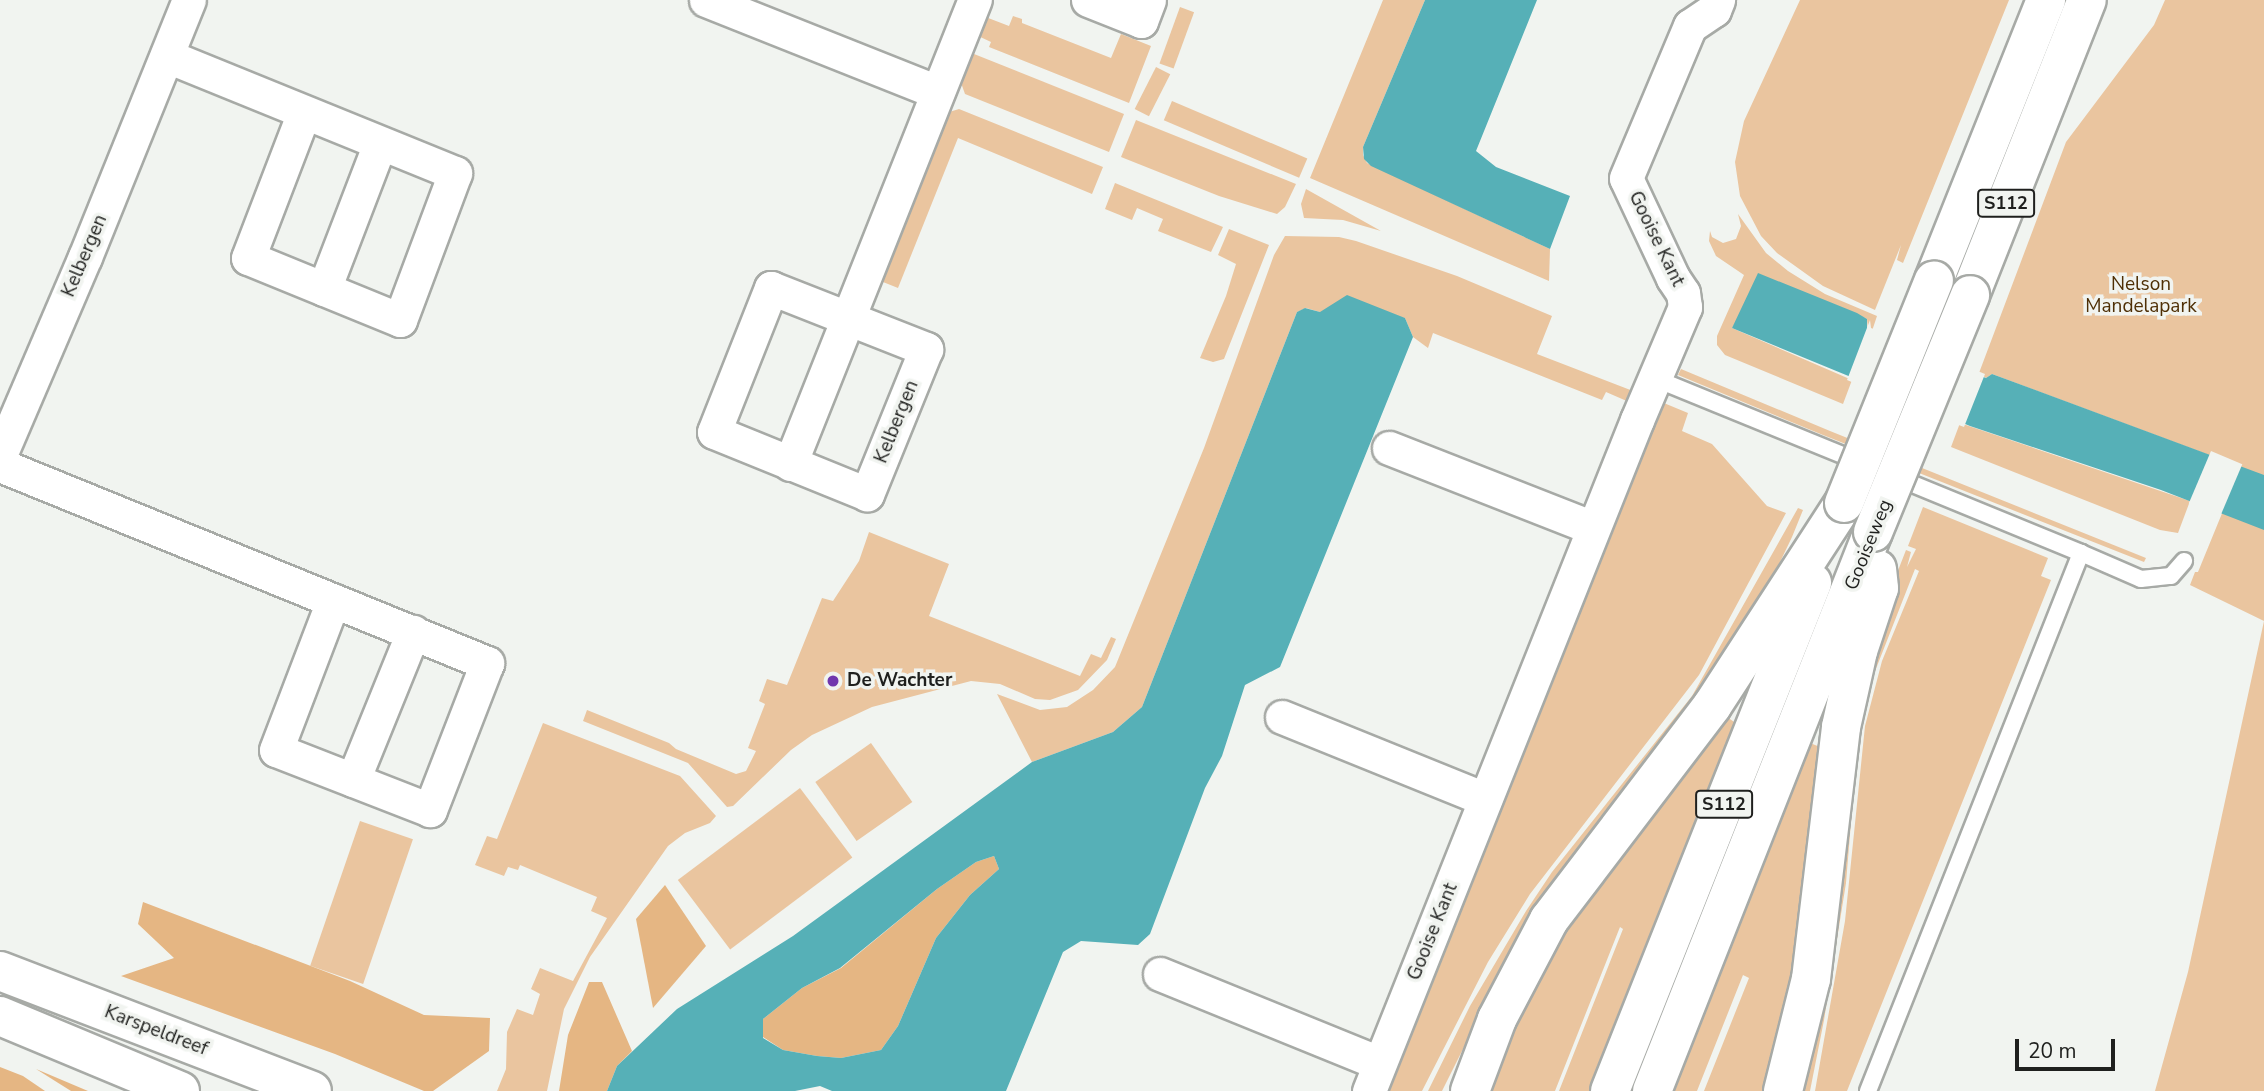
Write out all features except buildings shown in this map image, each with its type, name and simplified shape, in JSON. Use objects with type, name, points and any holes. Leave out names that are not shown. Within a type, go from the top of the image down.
[{"type":"main road","name":"Gooiseweg","points":[[1610,1091],[2046,0]]},
{"type":"main road","name":"Gooiseweg","points":[[1652,1091],[2087,0]]},
{"type":"main road","points":[[1471,1091],[1496,1019],[1549,920],[1712,706],[1839,513]]},
{"type":"main road","points":[[1783,1091],[1802,1026],[1811,979],[1841,727],[1857,651],[1879,588],[1874,532]]},
{"type":"main road","name":"Karspeldreef","points":[[0,971],[312,1091]]},
{"type":"main road","points":[[0,1016],[180,1091]]},
{"type":"street","name":"Kelbergen","points":[[0,455],[189,0]]},
{"type":"street","points":[[706,0],[937,92]]},
{"type":"street","points":[[790,464],[975,0]]},
{"type":"street","points":[[1088,0],[1141,21],[1149,0]]},
{"type":"street","name":"Gooise Kant","points":[[1160,974],[1374,1077],[1593,528],[1685,307],[1683,293],[1673,278],[1626,178],[1690,26],[1714,10],[1718,0]]},
{"type":"street","points":[[167,55],[455,173],[400,320],[248,258],[304,112]]},
{"type":"street","points":[[324,289],[380,143]]},
{"type":"street","name":"Kelbergen","points":[[771,288],[926,349],[867,494],[790,464],[714,432],[771,288]]},
{"type":"street","points":[[1389,447],[1593,528]]},
{"type":"street","points":[[0,465],[487,663],[430,810],[276,751],[333,601]]},
{"type":"street","points":[[353,780],[413,632]]},
{"type":"street","points":[[1282,718],[1485,800]]},
{"type":"lane","points":[[1654,378],[2141,579],[2171,576],[2184,561]]},
{"type":"lane","points":[[1868,1091],[2081,553]]},
{"type":"green space","points":[[1383,0],[1425,0],[1363,147],[1367,163],[1550,249],[1549,281],[1310,178]]},
{"type":"green space","points":[[1800,0],[2009,0],[1903,263],[1897,260],[1901,245],[1875,310],[1823,286],[1777,253],[1761,236],[1740,196],[1735,162],[1744,121]]},
{"type":"green space","name":"Nelson Mandelapark","points":[[2165,0],[2264,0],[2264,621],[2190,585],[2195,572],[2198,572],[2241,467],[1992,374],[1986,378],[1979,373],[2066,142],[2154,25]]},
{"type":"green space","points":[[1180,7],[1194,12],[1174,69],[1159,63]]},
{"type":"green space","points":[[983,16],[1009,26],[1013,16],[1022,19],[1022,23],[1111,58],[1121,34],[1151,46],[1129,103],[989,47],[991,42],[976,35]]},
{"type":"green space","points":[[969,52],[1124,114],[1109,152],[965,94],[960,80]]},
{"type":"green space","points":[[1156,67],[1170,74],[1149,116],[1135,109]]},
{"type":"green space","points":[[1172,101],[1307,158],[1299,178],[1164,120]]},
{"type":"green space","points":[[959,109],[1103,167],[1092,194],[958,138],[898,288],[878,280],[946,113]]},
{"type":"green space","points":[[1136,120],[1296,184],[1285,207],[1277,214],[1219,196],[1121,157]]},
{"type":"green space","points":[[1115,183],[1223,227],[1211,252],[1158,231],[1163,219],[1137,208],[1132,220],[1105,209]]},
{"type":"green space","points":[[1306,189],[1381,231],[1343,220],[1304,218],[1301,204]]},
{"type":"green space","points":[[1738,214],[1766,253],[1788,271],[1825,294],[1877,316],[1872,331],[1868,329],[1867,319],[1841,307],[1735,323],[1732,328],[1852,380],[1843,404],[1725,355],[1717,345],[1717,336],[1744,275],[1716,256],[1709,241],[1710,231],[1712,237],[1723,243],[1736,239],[1741,226]]},
{"type":"green space","points":[[1229,229],[1269,245],[1224,359],[1213,362],[1200,358],[1226,296],[1236,264],[1218,255]]},
{"type":"green space","points":[[1285,236],[1339,237],[1356,241],[1457,276],[1552,316],[1537,354],[1633,391],[1629,402],[1606,392],[1602,400],[1433,333],[1428,348],[1413,337],[1405,318],[1320,312],[1306,308],[1297,312],[1142,707],[1113,732],[1032,762],[997,694],[1040,710],[1067,707],[1093,690],[1115,667],[1204,448],[1274,255]]},
{"type":"green space","points":[[1681,369],[2146,558],[2144,562],[1823,435],[1678,375]]},
{"type":"green space","points":[[1659,401],[1688,413],[1682,431],[1712,444],[1767,506],[1786,513],[1699,675],[1530,894],[1488,962],[1422,1091],[1387,1091]]},
{"type":"green space","points":[[1960,423],[2190,501],[2178,533],[2160,530],[1951,447]]},
{"type":"green space","points":[[1923,507],[2048,558],[2041,576],[2051,580],[1847,1091],[1815,1091],[1845,921],[1865,726],[1882,661],[1919,571],[1915,569],[1870,684],[1856,761],[1846,883],[1824,1020],[1810,1091],[1799,1091],[1871,640],[1906,550],[1911,552],[1907,567],[1916,549],[1908,546]]},
{"type":"green space","points":[[1798,508],[1803,510],[1755,614],[1486,1003],[1442,1091],[1428,1091],[1470,1006],[1526,911],[1552,872],[1692,696]]},
{"type":"green space","points":[[869,532],[949,564],[929,616],[1080,676],[1091,654],[1101,658],[1111,637],[1116,639],[1107,660],[1078,690],[1050,700],[1035,699],[1000,684],[971,681],[872,707],[812,735],[791,750],[733,806],[727,807],[688,763],[583,721],[587,710],[736,774],[746,771],[756,751],[748,748],[765,704],[759,701],[767,679],[787,685],[822,598],[833,601],[859,561]]},
{"type":"green space","points":[[2264,621],[2264,1091],[2155,1091],[2188,972]]},
{"type":"green space","points":[[1727,717],[1737,724],[1591,1091],[1559,1091],[1623,929],[1620,927],[1555,1091],[1482,1091],[1554,938]]},
{"type":"green space","points":[[543,723],[680,776],[716,816],[710,823],[685,833],[668,846],[590,957],[564,1009],[547,1091],[497,1091],[506,1069],[507,1032],[517,1009],[533,1015],[540,994],[531,989],[540,968],[573,981],[607,918],[591,911],[597,897],[520,865],[518,870],[508,867],[504,876],[475,865],[487,836],[497,839]]},
{"type":"green space","points":[[871,743],[912,802],[857,841],[815,782]]},
{"type":"green space","points":[[1810,743],[1820,747],[1813,882],[1771,1091],[1704,1091],[1749,978],[1743,975],[1697,1091],[1672,1091]]},
{"type":"green space","points":[[800,788],[852,857],[730,950],[678,880]]},
{"type":"green space","points":[[360,821],[413,839],[363,984],[310,966]]},
{"type":"shaded area","points":[[994,856],[999,869],[970,895],[936,938],[898,1026],[881,1050],[841,1058],[817,1056],[783,1050],[763,1037],[763,1019],[802,988],[841,968],[937,889],[976,862]]},
{"type":"shaded area","points":[[665,885],[706,946],[653,1008],[636,919]]},
{"type":"shaded area","points":[[143,902],[350,981],[424,1015],[490,1018],[489,1051],[433,1091],[424,1091],[335,1054],[121,976],[174,958],[138,924]]},
{"type":"shaded area","points":[[589,982],[602,982],[632,1051],[617,1066],[607,1091],[559,1091],[568,1035]]},
{"type":"shaded area","points":[[0,1067],[23,1076],[45,1091],[0,1091]]},
{"type":"shaded area","points":[[36,1069],[88,1091],[71,1091]]},
{"type":"water","points":[[1425,0],[1537,0],[1476,151],[1496,167],[1570,196],[1550,249],[1371,166],[1364,159],[1363,147]]},
{"type":"water","points":[[1758,273],[1857,313],[1867,319],[1867,331],[1986,378],[1992,374],[2264,475],[2264,530],[2161,490],[1970,426],[1732,328]]},
{"type":"water","points":[[1347,295],[1405,318],[1413,337],[1280,667],[1245,685],[1222,756],[1205,788],[1150,934],[1138,945],[1081,941],[1063,952],[1006,1091],[832,1091],[820,1086],[795,1091],[607,1091],[617,1066],[677,1009],[793,936],[1032,762],[1113,732],[1142,707],[1297,312],[1305,308],[1320,312]],"holes":[[[994,856],[999,869],[970,895],[936,938],[898,1026],[881,1050],[841,1058],[817,1056],[783,1050],[763,1038],[763,1019],[802,988],[840,968],[937,889],[976,862]]]},
{"type":"pier","points":[[1870,320],[1871,328],[1985,374],[1964,427],[1948,421],[1945,416],[1940,418],[1870,389],[1866,384],[1861,386],[1847,380]]},
{"type":"pier","points":[[2211,451],[2242,464],[2220,517],[2189,503]]},
{"type":"place","name":"De Wachter","points":[[833,681]]}]
